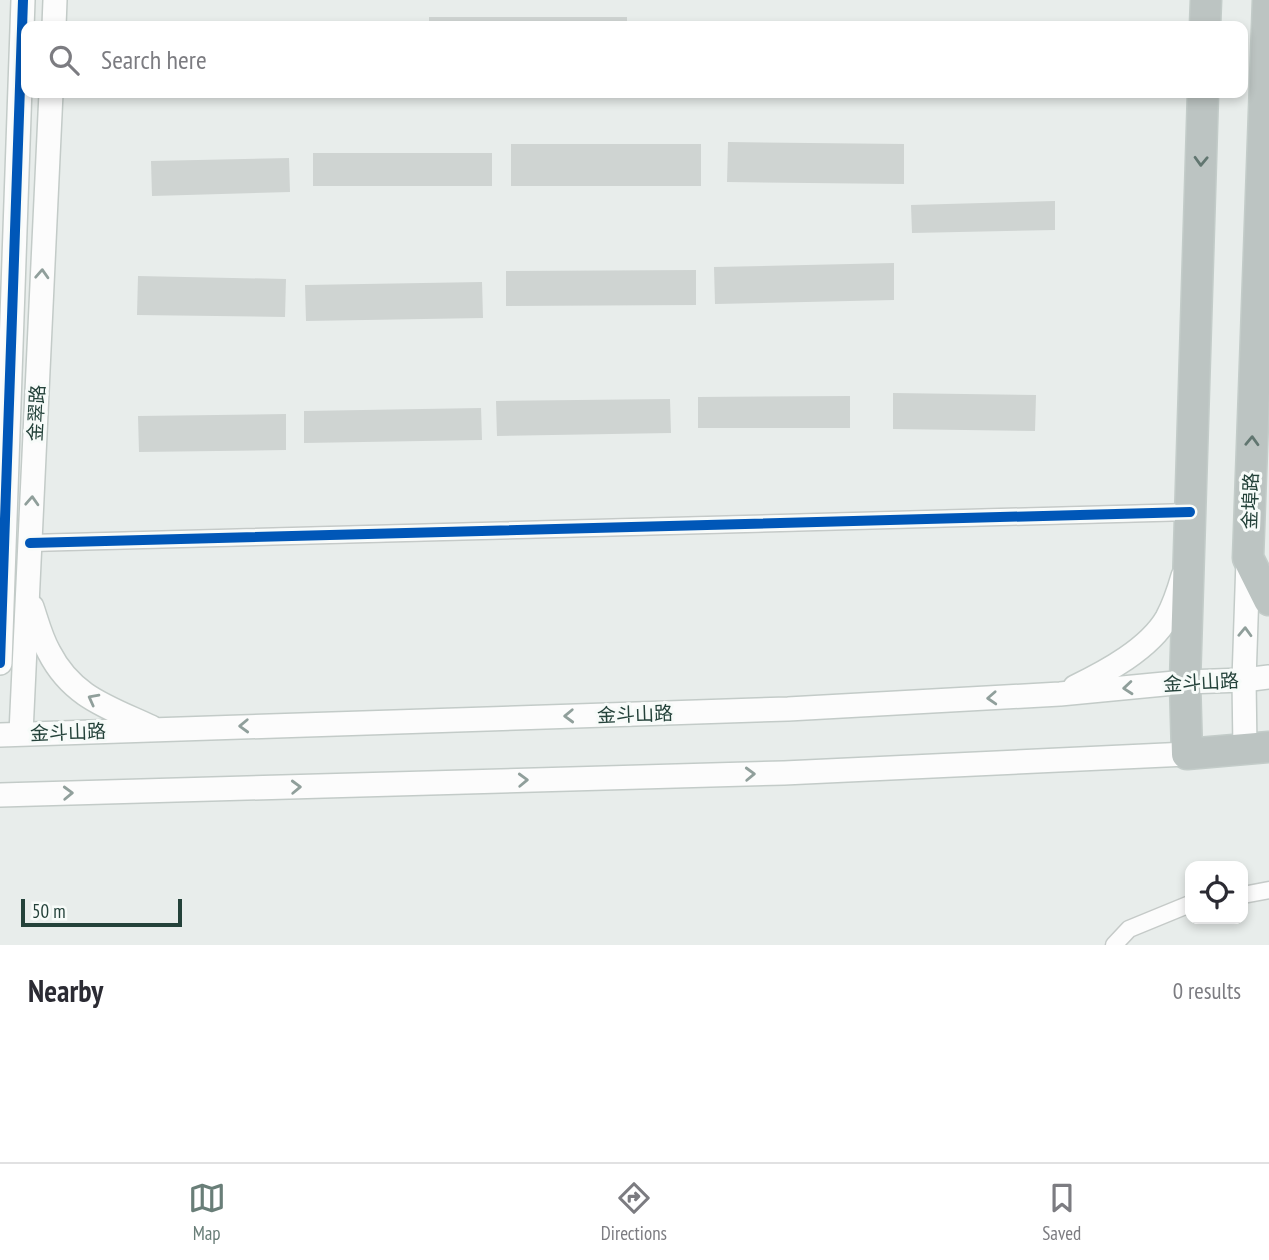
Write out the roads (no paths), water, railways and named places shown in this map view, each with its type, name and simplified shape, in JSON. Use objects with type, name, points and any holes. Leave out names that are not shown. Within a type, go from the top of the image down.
[{"type":"highway","points":[[1205,21],[1206,0]]},
{"type":"highway","name":"金埠路","points":[[1248,558],[1268,0]]},
{"type":"highway","points":[[1203,98],[1185,682],[1187,754],[1257,748]]},
{"type":"highway","points":[[1248,558],[1269,600]]},
{"type":"main road","points":[[22,21],[23,0]]},
{"type":"main road","points":[[54,21],[55,0]]},
{"type":"main road","points":[[0,663],[2,541],[21,52]]},
{"type":"main road","name":"金翠路","points":[[11,734],[28,594],[51,98]]},
{"type":"main road","points":[[1060,694],[1102,674],[1149,640],[1167,619],[1189,556]]},
{"type":"main road","name":"金埠路","points":[[1248,558],[1244,680],[1257,748]]},
{"type":"main road","points":[[28,594],[48,651],[66,678],[85,696],[154,729]]},
{"type":"main road","name":"金斗山路","points":[[11,734],[788,709],[1060,694],[1269,677]]},
{"type":"main road","points":[[0,795],[784,773],[1187,754]]},
{"type":"street","points":[[30,543],[1190,512]]},
{"type":"street","points":[[1248,894],[1269,890]]},
{"type":"street","points":[[1114,945],[1129,929],[1185,906]]}]
